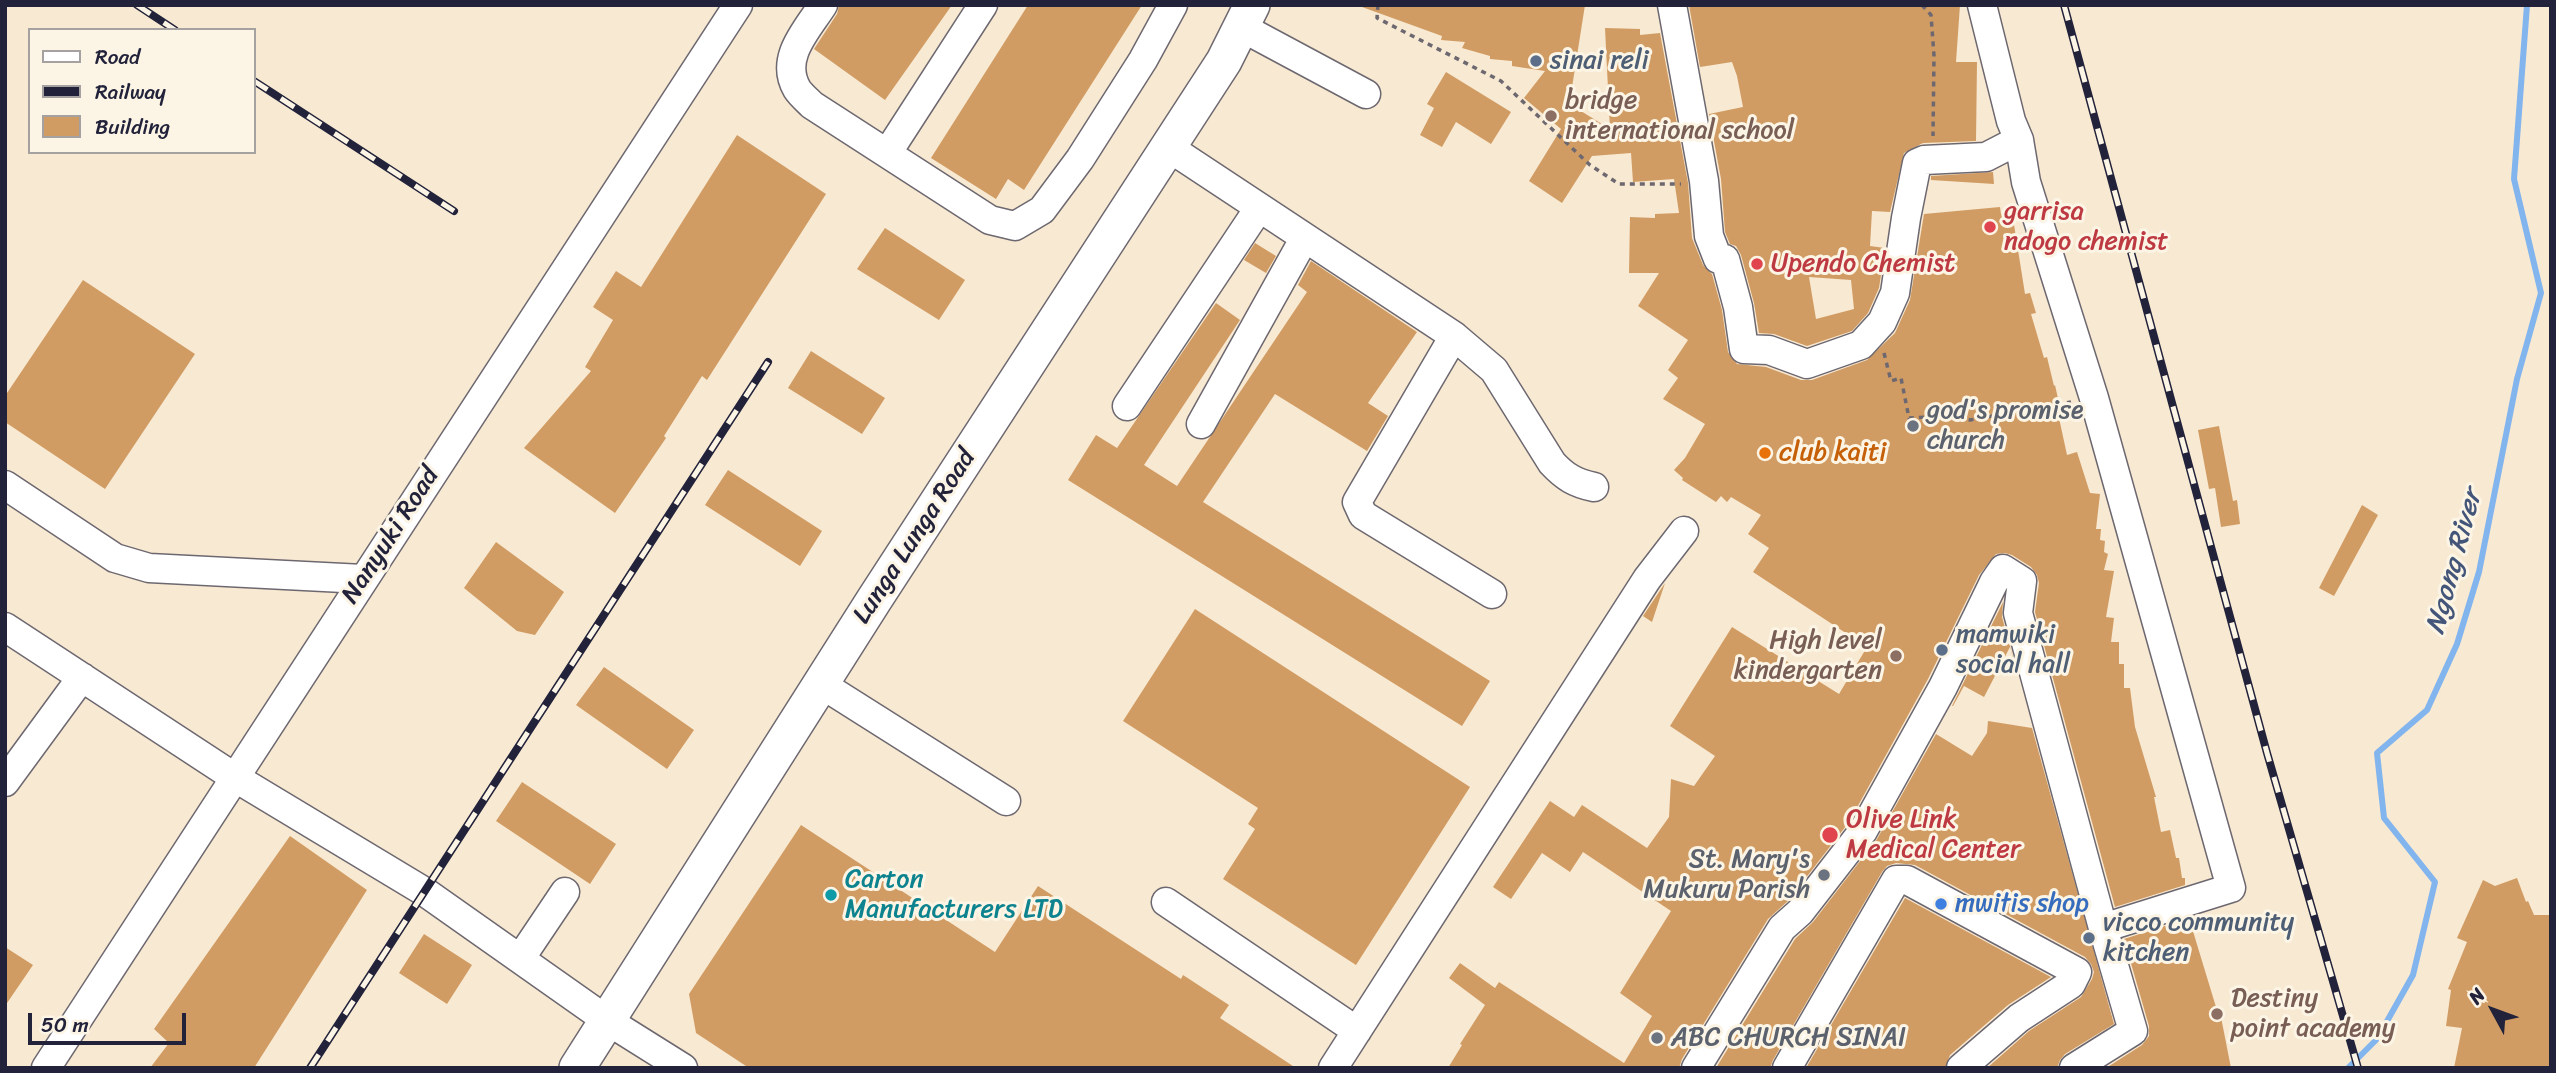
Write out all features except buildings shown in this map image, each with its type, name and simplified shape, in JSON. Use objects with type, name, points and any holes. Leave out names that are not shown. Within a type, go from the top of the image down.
[{"type":"main road","name":"Lunga Lunga Road","points":[[577,1068],[821,684],[1224,61],[1246,16]]},
{"type":"street","name":"Nanyuki Road","points":[[46,1068],[738,5]]},
{"type":"street","points":[[823,5],[792,52],[790,67],[797,88],[812,104],[990,220],[1015,226],[1042,210],[1080,159],[1143,60],[1173,5]]},
{"type":"street","points":[[888,152],[983,5]]},
{"type":"street","points":[[1672,5],[1704,181],[1709,236],[1718,259],[1725,258],[1738,307],[1744,349],[1769,350],[1808,364],[1861,345],[1882,322],[1895,293],[1917,163],[1924,160],[1986,157],[2019,140]]},
{"type":"street","points":[[1982,5],[2011,121],[2019,140],[2026,182],[2094,398],[2231,888],[2103,928]]},
{"type":"street","points":[[1246,16],[1366,94]]},
{"type":"street","points":[[1168,148],[1454,337],[1494,370],[1552,463],[1562,474],[1574,482],[1594,487]]},
{"type":"street","points":[[1127,405],[1259,208]]},
{"type":"street","points":[[1201,424],[1304,239]]},
{"type":"street","points":[[1454,337],[1357,502],[1363,515],[1492,594]]},
{"type":"street","points":[[5,485],[115,558],[131,564],[149,568],[363,579]]},
{"type":"street","points":[[1333,1068],[1647,579],[1684,531]]},
{"type":"street","points":[[1696,1068],[1782,928],[1800,912],[1863,831],[2003,569],[2022,581],[2018,613],[2133,1031],[2074,1068]]},
{"type":"street","points":[[5,627],[234,777],[425,892],[608,1021],[683,1068]]},
{"type":"street","points":[[5,782],[82,677]]},
{"type":"street","points":[[821,684],[1006,801]]},
{"type":"street","points":[[1787,1068],[1896,880],[1907,880],[2077,972],[2071,984],[2019,1018],[1961,1068]]},
{"type":"street","points":[[520,959],[565,892]]},
{"type":"street","points":[[1166,902],[1357,1031]]},
{"type":"path","points":[[1378,5],[1377,18],[1501,81],[1590,165],[1619,184],[1666,186],[1704,181]]},
{"type":"path","points":[[1922,5],[1931,15],[1934,56],[1932,160]]},
{"type":"path","points":[[1884,353],[1891,381],[1902,378],[1909,418],[1943,416],[1970,420],[2094,398]]},
{"type":"waterway","name":"Ngong River","points":[[2348,1068],[2377,1039],[2413,975],[2435,882],[2384,818],[2377,753],[2427,710],[2457,644],[2479,572],[2517,379],[2541,293],[2514,179],[2527,5]]},
{"type":"railway","points":[[137,5],[172,28]]},
{"type":"railway","points":[[2064,5],[2267,753],[2358,1068]]},
{"type":"railway","points":[[256,82],[454,211]]},
{"type":"railway","points":[[310,1068],[768,362]]},
{"type":"place","name":"sinai reli","points":[[1536,61]]},
{"type":"place","name":"bridge international school","points":[[1551,116]]},
{"type":"place","name":"garrisa ndogo chemist","points":[[1990,227]]},
{"type":"place","name":"Upendo Chemist","points":[[1757,264]]},
{"type":"place","name":"god's promise church","points":[[1913,426]]},
{"type":"place","name":"club kaiti","points":[[1765,453]]},
{"type":"place","name":"mamwiki social hall","points":[[1942,650]]},
{"type":"place","name":"High level kindergarten","points":[[1896,656]]},
{"type":"place","name":"Olive Link Medical Center","points":[[1830,835]]},
{"type":"place","name":"St. Mary's Mukuru Parish","points":[[1824,875]]},
{"type":"place","name":"Carton Manufacturers LTD","points":[[831,895]]},
{"type":"place","name":"mwitis shop","points":[[1941,904]]},
{"type":"place","name":"vicco community kitchen","points":[[2089,938]]},
{"type":"place","name":"Destiny point academy","points":[[2217,1014]]},
{"type":"place","name":"ABC CHURCH SINAI","points":[[1657,1038]]}]
